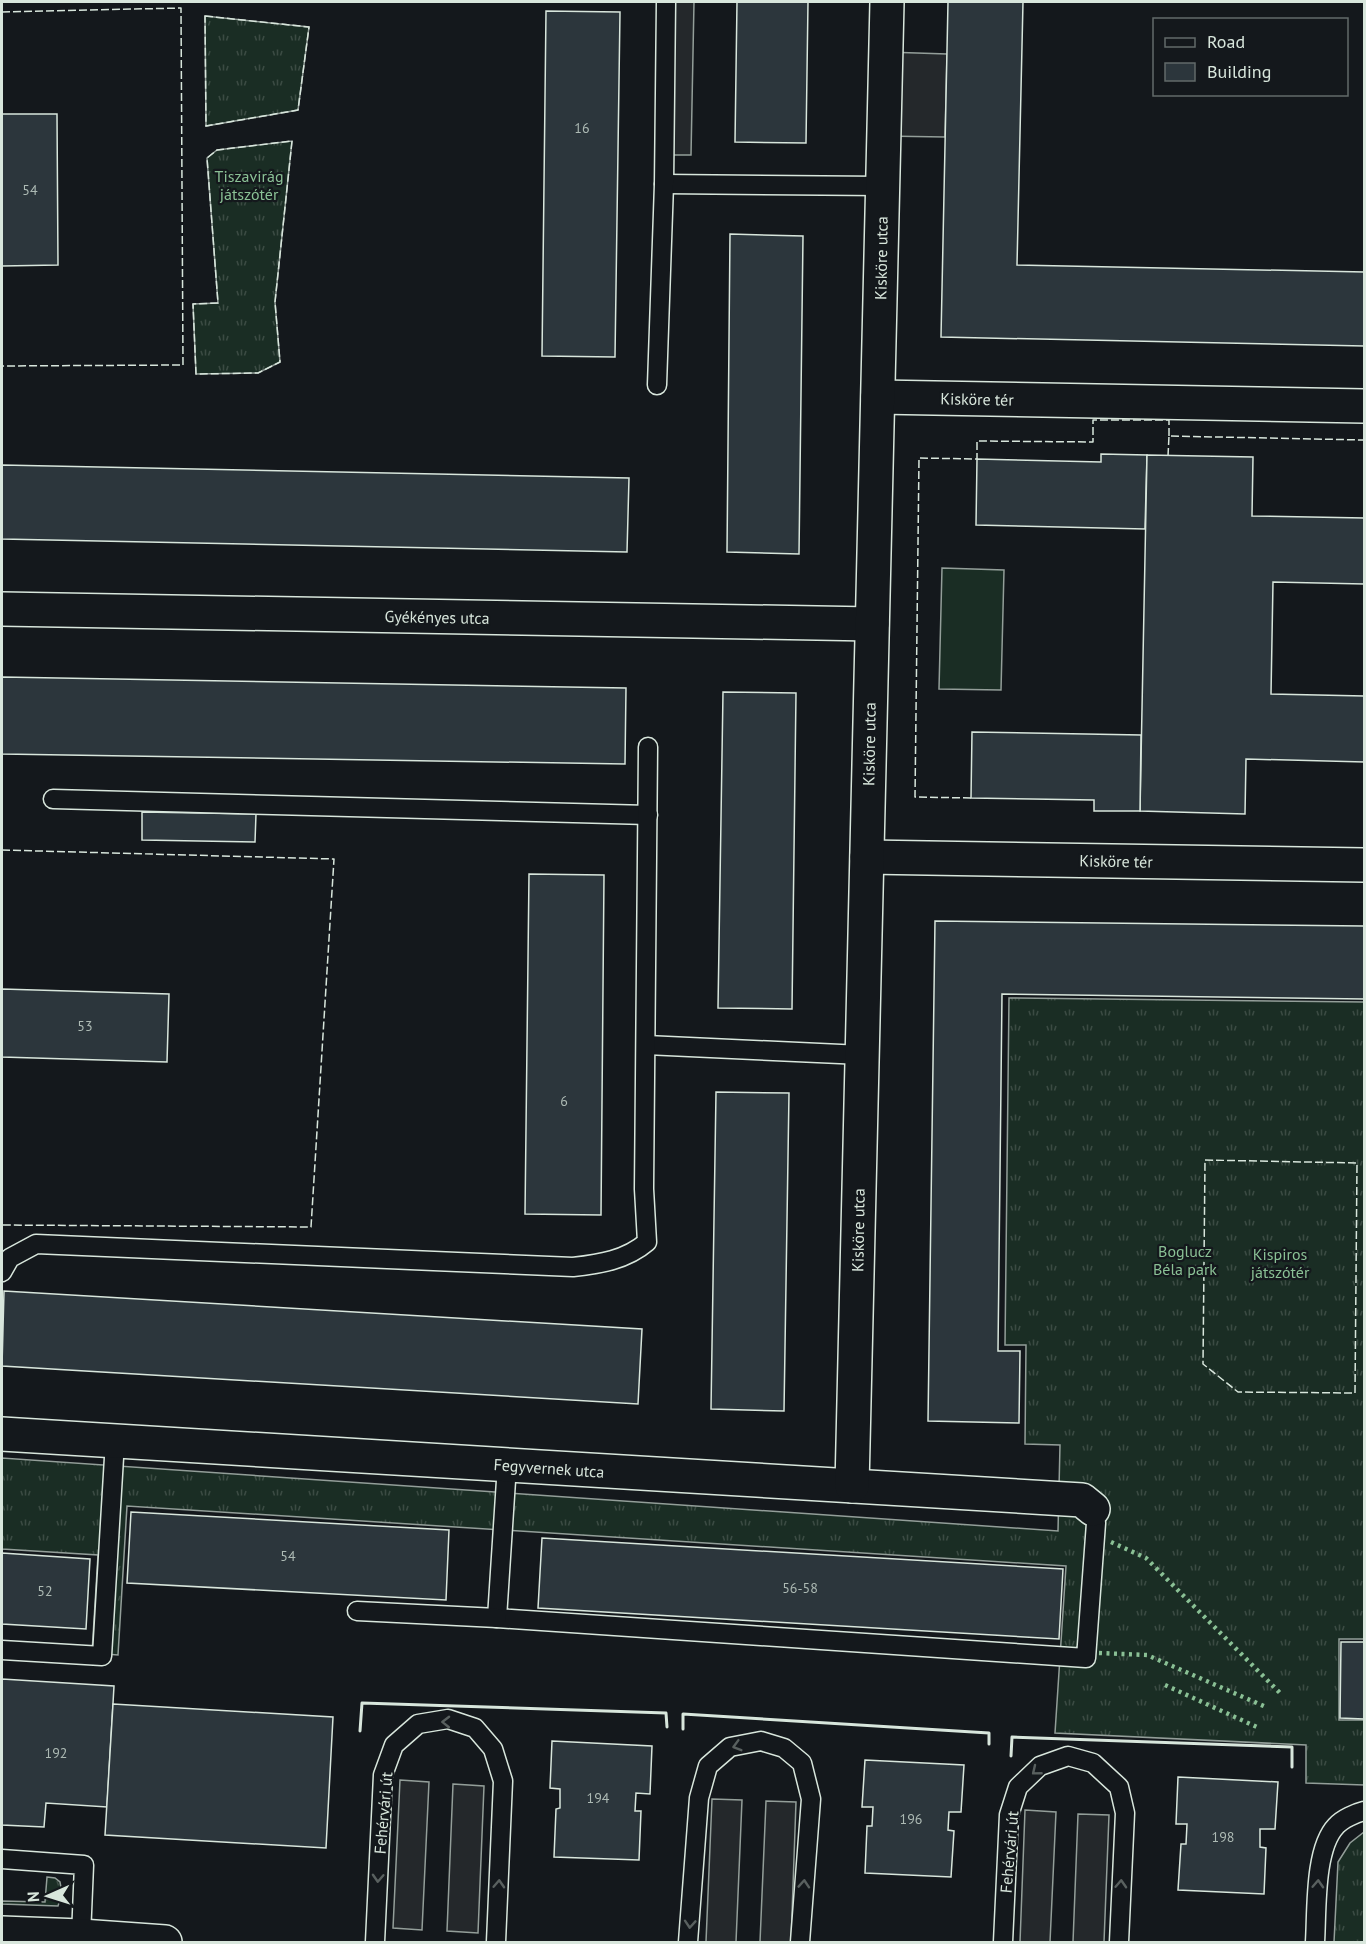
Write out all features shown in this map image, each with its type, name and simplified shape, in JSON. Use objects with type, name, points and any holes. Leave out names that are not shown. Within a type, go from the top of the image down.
[{"type":"street","name":"Kisköre utca","points":[[852,1486],[887,2]]},
{"type":"street","name":"Kisköre tér","points":[[878,397],[1365,406]]},
{"type":"street","name":"Gyékényes utca","points":[[2,609],[872,624]]},
{"type":"street","name":"Kisköre tér","points":[[867,857],[1365,865]]},
{"type":"street","name":"Fegyvernek utca","points":[[2,1434],[1082,1500],[1093,1509]]},
{"type":"street","points":[[2,1933],[165,1942]]},
{"type":"lane","points":[[657,386],[664,184],[666,2]]},
{"type":"lane","points":[[664,184],[883,186]]},
{"type":"lane","points":[[2,1272],[10,1258],[36,1244],[573,1267],[600,1264],[635,1252],[646,1242],[644,1189],[648,747]]},
{"type":"lane","points":[[53,799],[648,815]]},
{"type":"lane","points":[[646,1045],[862,1055]]},
{"type":"lane","points":[[2,1650],[102,1656],[115,1442]]},
{"type":"lane","points":[[497,1618],[507,1465]]},
{"type":"lane","points":[[357,1611],[497,1618],[1086,1658],[1096,1523],[1093,1509]]},
{"type":"lane","name":"Fehérvári út","points":[[375,1942],[383,1775],[394,1745],[418,1724],[448,1719],[475,1728],[493,1749],[503,1781],[496,1942]]},
{"type":"lane","points":[[688,1942],[699,1798],[708,1766],[730,1747],[761,1741],[784,1748],[802,1763],[811,1799],[800,1942]]},
{"type":"lane","name":"Fehérvári út","points":[[1003,1942],[1009,1815],[1018,1787],[1040,1766],[1068,1756],[1093,1763],[1119,1787],[1125,1814],[1119,1942]]},
{"type":"lane","points":[[1315,1942],[1320,1865],[1324,1844],[1336,1825],[1365,1811]]},
{"type":"lane","points":[[2,1859],[84,1865],[81,1936]]},
{"type":"green space","name":"Tiszavirág játszótér","points":[[205,16],[309,27],[298,110],[206,126]]},
{"type":"green space","name":"Tiszavirág játszótér","points":[[292,141],[275,302],[280,362],[258,373],[196,374],[193,304],[218,303],[207,158],[217,150]]},
{"type":"green space","points":[[942,568],[1004,570],[1001,690],[939,689]]},
{"type":"green space","name":"Boglucz Béla park","points":[[1009,998],[1364,1002],[1364,1639],[1339,1639],[1339,1720],[1364,1720],[1364,1785],[1306,1783],[1306,1745],[1055,1733],[1066,1566],[127,1506],[118,1655],[92,1653],[98,1555],[2,1549],[2,1458],[1058,1531],[1060,1445],[1025,1444],[1026,1345],[1005,1345]]},
{"type":"green space","points":[[1364,1832],[1364,1942],[1334,1942],[1338,1862],[1350,1843]]},
{"type":"green space","points":[[47,1877],[55,1878],[60,1882],[62,1893],[58,1906],[2,1904],[2,1901],[45,1902]]},
{"type":"shaded area","points":[[666,2],[694,2],[691,155],[663,155]]},
{"type":"shaded area","points":[[886,52],[947,54],[945,137],[884,136]]},
{"type":"shaded area","points":[[400,1780],[429,1782],[422,1930],[393,1928]]},
{"type":"shaded area","points":[[453,1784],[484,1786],[478,1933],[447,1931]]},
{"type":"shaded area","points":[[712,1799],[742,1800],[736,1942],[706,1942]]},
{"type":"shaded area","points":[[766,1801],[796,1802],[791,1942],[760,1942]]},
{"type":"shaded area","points":[[1025,1810],[1056,1812],[1050,1942],[1020,1942]]},
{"type":"shaded area","points":[[1078,1814],[1109,1815],[1104,1942],[1073,1942]]},
{"type":"building","points":[[737,2],[808,2],[806,143],[735,142]]},
{"type":"building","points":[[948,2],[1023,2],[1017,265],[1364,272],[1364,346],[941,337]]},
{"type":"building","points":[[546,11],[620,12],[615,357],[542,356]]},
{"type":"building","points":[[2,114],[57,114],[58,265],[2,266]]},
{"type":"building","points":[[730,234],[803,236],[799,554],[727,552]]},
{"type":"building","points":[[1101,454],[1147,455],[1145,529],[976,525],[977,459],[1101,462]]},
{"type":"building","points":[[1147,455],[1253,457],[1252,516],[1364,518],[1364,584],[1273,582],[1271,694],[1364,696],[1364,762],[1246,759],[1245,814],[1140,811]]},
{"type":"building","points":[[2,465],[629,478],[627,552],[2,539]]},
{"type":"building","points":[[2,677],[626,688],[625,764],[2,754]]},
{"type":"building","points":[[723,692],[796,693],[792,1009],[718,1008]]},
{"type":"building","points":[[972,732],[1141,735],[1140,811],[1094,811],[1094,800],[971,798]]},
{"type":"building","points":[[142,812],[256,814],[255,842],[142,840]]},
{"type":"building","points":[[529,874],[604,875],[601,1215],[525,1214]]},
{"type":"building","points":[[935,921],[1364,926],[1364,999],[1002,994],[998,1351],[1020,1351],[1019,1423],[928,1421]]},
{"type":"building","points":[[2,989],[169,994],[167,1062],[2,1057]]},
{"type":"building","points":[[716,1092],[789,1093],[784,1411],[711,1409]]},
{"type":"building","points":[[4,1291],[642,1329],[638,1404],[2,1366]]},
{"type":"building","points":[[131,1512],[449,1530],[446,1600],[127,1583]]},
{"type":"building","points":[[542,1538],[1063,1569],[1059,1639],[538,1608]]},
{"type":"building","points":[[2,1553],[90,1559],[86,1629],[2,1624]]},
{"type":"building","points":[[1341,1642],[1364,1642],[1364,1719],[1340,1718]]},
{"type":"building","points":[[2,1679],[114,1686],[107,1807],[46,1803],[44,1827],[2,1825]]},
{"type":"building","points":[[113,1704],[333,1717],[326,1848],[105,1835]]},
{"type":"building","points":[[552,1741],[652,1746],[650,1794],[636,1793],[635,1811],[641,1811],[639,1860],[554,1857],[556,1809],[560,1808],[560,1789],[550,1788]]},
{"type":"building","points":[[865,1760],[964,1765],[961,1812],[949,1812],[948,1830],[954,1831],[951,1877],[865,1873],[867,1826],[872,1826],[873,1807],[862,1807]]},
{"type":"building","points":[[1178,1777],[1278,1782],[1275,1829],[1260,1829],[1260,1847],[1266,1848],[1264,1894],[1178,1890],[1181,1844],[1186,1844],[1187,1824],[1176,1824]]},
{"type":"hedge","points":[[1111,1542],[1146,1558],[1281,1694]]},
{"type":"hedge","points":[[1099,1653],[1147,1655],[1266,1707]]},
{"type":"hedge","points":[[1165,1685],[1259,1728]]},
{"type":"fence","points":[[2,12],[181,8],[183,365],[2,366]]},
{"type":"fence","points":[[205,16],[309,27],[298,110],[206,126],[205,16]]},
{"type":"fence","points":[[292,141],[275,302],[280,362],[258,373],[196,374],[193,304],[218,303],[207,158],[217,150],[292,141]]},
{"type":"fence","points":[[971,798],[915,797],[919,458],[977,459],[977,441],[1093,442],[1093,420],[1169,420],[1169,436]]},
{"type":"fence","points":[[1168,456],[1169,436],[1364,440]]},
{"type":"fence","points":[[2,850],[334,859],[311,1227],[2,1225]]},
{"type":"fence","points":[[1205,1160],[1357,1163],[1355,1393],[1238,1392],[1203,1364],[1205,1160]]},
{"type":"wall","points":[[360,1731],[362,1703],[666,1713],[667,1727]]},
{"type":"wall","points":[[683,1729],[683,1714],[989,1733],[989,1744]]},
{"type":"wall","points":[[1011,1756],[1012,1737],[1292,1747],[1292,1767]]},
{"type":"park label","name":"Kispiros játszótér","points":[[1280,1263]]}]
